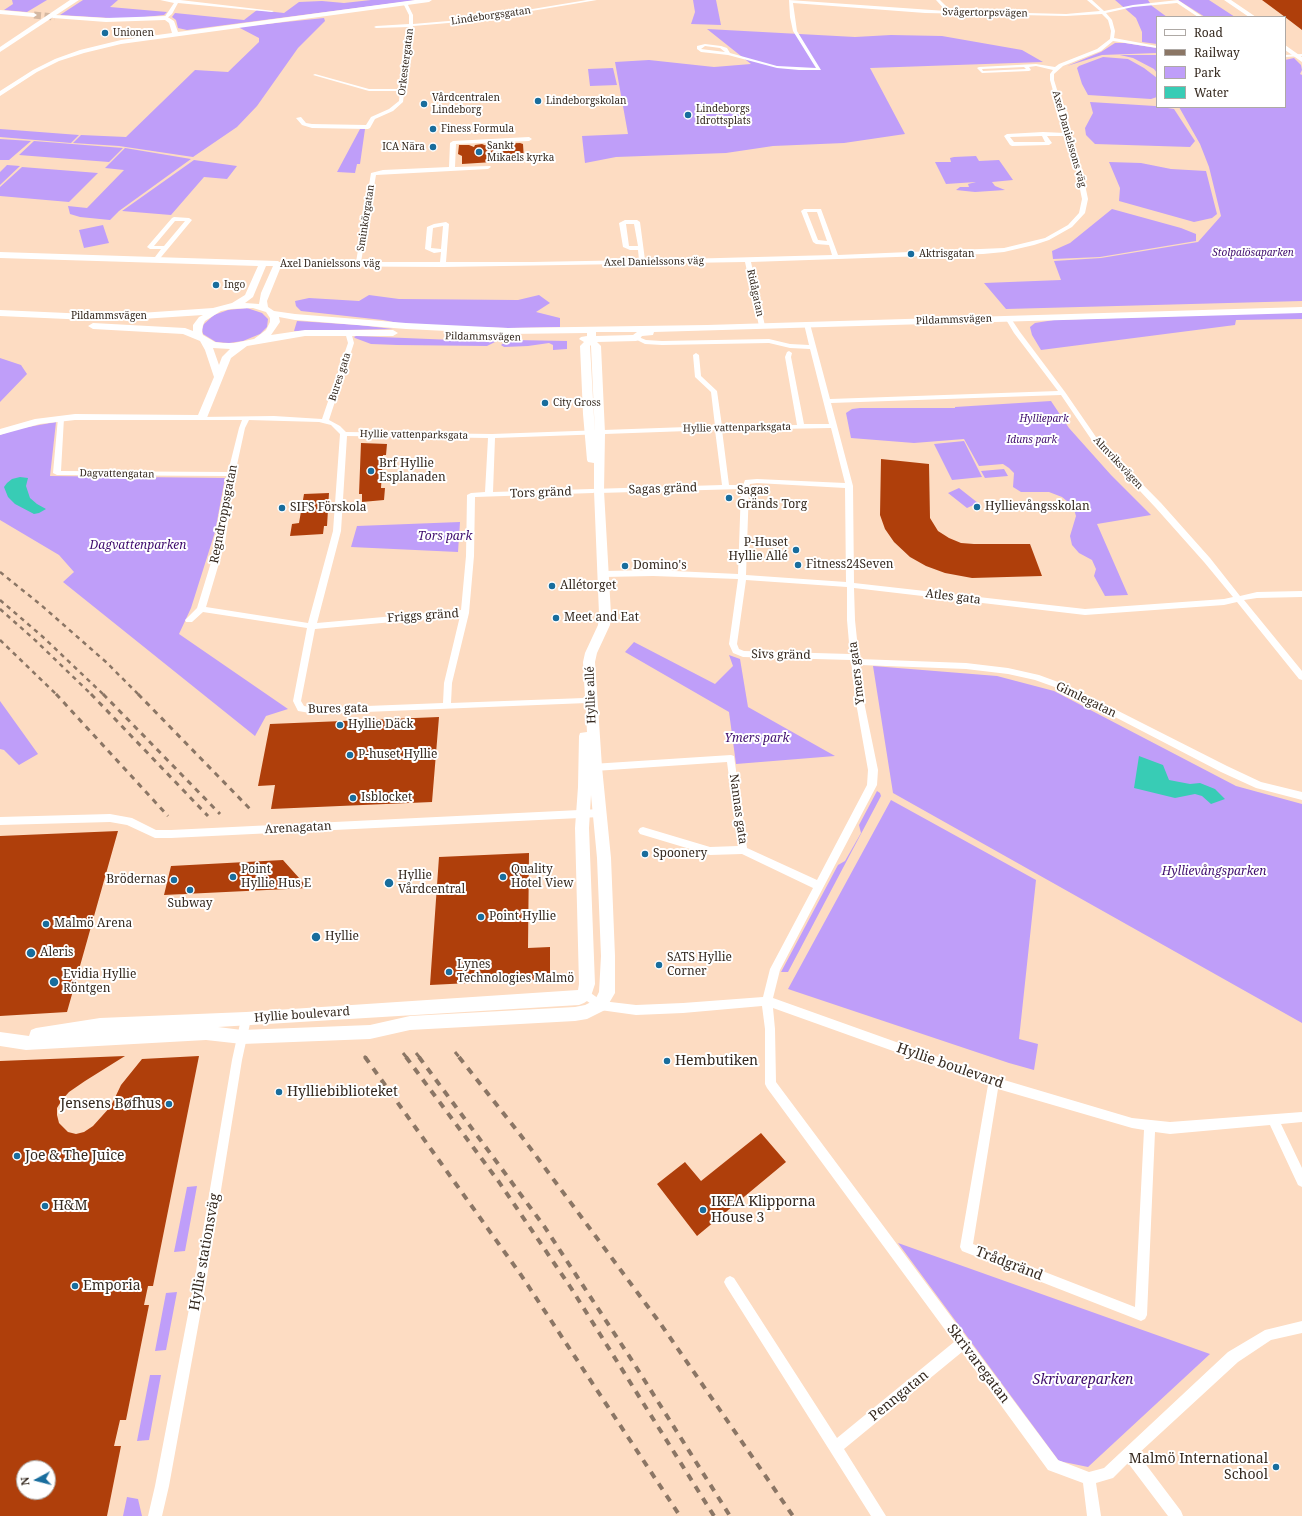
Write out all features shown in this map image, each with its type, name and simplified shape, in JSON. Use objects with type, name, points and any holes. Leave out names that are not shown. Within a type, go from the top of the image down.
[{"type":"main road","points":[[0,41],[62,0]]},
{"type":"main road","points":[[0,50],[76,0]]},
{"type":"street","points":[[162,0],[233,5],[272,11]]},
{"type":"street","points":[[0,94],[35,71],[69,55],[121,42],[429,0]]},
{"type":"street","name":"Lindeborgsgatan","points":[[376,27],[472,20],[595,0]]},
{"type":"street","points":[[938,0],[949,12]]},
{"type":"street","points":[[1026,66],[1029,70],[982,72],[979,68],[1026,66],[1040,66],[1056,69],[1099,50],[1112,39],[1112,23],[1103,12],[1089,0]]},
{"type":"street","points":[[166,18],[178,1]]},
{"type":"street","points":[[728,54],[721,48],[705,45],[699,47],[701,51],[728,54],[777,67],[819,69],[796,30],[792,17],[791,1]]},
{"type":"street","name":"Svågertorpsvägen","points":[[791,1],[949,12],[1066,15],[1103,12],[1133,6],[1176,1],[1199,16]]},
{"type":"street","points":[[1224,2],[1241,16]]},
{"type":"street","points":[[1224,2],[1251,16]]},
{"type":"street","name":"Orkestergatan","points":[[299,118],[304,124],[312,126],[368,127],[372,118],[396,107],[401,102],[411,25],[411,15],[405,4]]},
{"type":"street","points":[[0,12],[34,15]]},
{"type":"street","points":[[55,17],[106,20],[166,18],[172,22],[175,34]]},
{"type":"street","points":[[1112,39],[1156,47]]},
{"type":"street","points":[[1286,40],[1299,49]]},
{"type":"street","points":[[1286,48],[1302,60]]},
{"type":"street","points":[[1286,56],[1302,55]]},
{"type":"street","name":"Axel Danielssons väg","points":[[0,255],[263,264],[443,265],[748,260],[994,251],[1032,244],[1054,236],[1070,226],[1082,213],[1085,199],[1084,186],[1052,80],[1052,74],[1056,69]]},
{"type":"street","points":[[315,75],[374,91],[403,90]]},
{"type":"street","points":[[1043,134],[1049,143],[1012,144],[1007,136],[1036,134],[1043,134],[1069,135]]},
{"type":"street","points":[[488,167],[449,169],[453,143],[529,139]]},
{"type":"street","name":"Sminkörgatan","points":[[358,265],[373,174],[449,169]]},
{"type":"street","points":[[831,243],[816,242],[804,211],[818,210],[831,243],[836,257]]},
{"type":"street","points":[[155,261],[190,220],[174,219],[150,247],[166,248]]},
{"type":"street","points":[[641,248],[626,247],[622,223],[637,222],[641,248],[642,262]]},
{"type":"street","points":[[443,265],[446,224],[430,227],[428,249],[434,251],[444,250]]},
{"type":"street","name":"Ridågatan","points":[[748,260],[762,326]]},
{"type":"street","points":[[231,306],[249,297],[263,264]]},
{"type":"street","points":[[268,311],[263,301],[278,264]]},
{"type":"street","name":"Pildammsvägen","points":[[3,313],[89,317],[138,317],[173,315],[231,306],[249,305],[295,318],[458,329],[591,334],[636,338],[638,334],[707,328]]},
{"type":"street","name":"Pildammsvägen","points":[[1201,312],[1302,306]]},
{"type":"street","name":"Pildammsvägen","points":[[202,339],[197,332],[198,325],[205,316],[218,309]]},
{"type":"street","name":"Pildammsvägen","points":[[0,322],[185,331],[223,346],[245,344],[258,340],[305,334],[348,332],[484,337],[591,334],[807,324],[1302,310]]},
{"type":"street","name":"Pildammsvägen","points":[[258,340],[270,332],[274,327],[275,318],[268,311]]},
{"type":"street","name":"Almviksvägen","points":[[1008,318],[1017,333],[1063,393],[1093,438],[1158,505],[1239,599],[1302,676]]},
{"type":"street","name":"Ymers gata","points":[[767,1001],[775,969],[872,785],[873,770],[859,697],[855,659],[850,585],[849,486],[807,324]]},
{"type":"street","name":"Bures gata","points":[[325,421],[351,343],[348,332]]},
{"type":"street","name":"Hyllie allé","points":[[585,994],[587,984],[582,828],[585,787],[583,652],[594,629],[598,611],[595,433],[588,414],[585,346],[591,334]]},
{"type":"street","points":[[636,338],[645,342],[662,343],[769,341],[790,346],[813,347]]},
{"type":"street","points":[[202,339],[210,350],[218,376]]},
{"type":"street","points":[[202,418],[227,357],[234,350],[245,344]]},
{"type":"street","points":[[789,353],[788,357],[801,426]]},
{"type":"street","points":[[696,355],[698,377],[714,391],[726,487]]},
{"type":"street","points":[[827,401],[1063,393]]},
{"type":"street","points":[[0,432],[39,421],[61,418],[202,418],[325,421]]},
{"type":"street","name":"Dagvattengatan","points":[[61,418],[57,473],[232,474]]},
{"type":"street","name":"Regndroppsgatan","points":[[201,609],[221,543],[232,474],[242,428],[246,419]]},
{"type":"street","name":"Hyllie vattenparksgata","points":[[325,421],[338,427],[344,434],[492,436],[719,428],[834,426]]},
{"type":"street","name":"Bures gata","points":[[344,434],[336,531],[311,626],[297,701],[301,709],[316,711],[584,701]]},
{"type":"street","points":[[489,495],[492,436]]},
{"type":"street","name":"Sagas gränd","points":[[596,491],[745,487],[748,482],[757,481],[849,486]]},
{"type":"street","points":[[742,577],[745,487]]},
{"type":"street","name":"Hyllie allé","points":[[596,491],[604,574],[605,614],[604,625],[590,652],[589,662],[595,766],[604,869],[608,984],[604,1000],[600,1006]]},
{"type":"street","name":"Tors gränd","points":[[465,613],[470,556],[471,496],[596,491]]},
{"type":"street","name":"Atles gata","points":[[604,574],[653,572],[850,585],[1085,612],[1216,603],[1257,595],[1302,594]]},
{"type":"street","name":"Sivs gränd","points":[[742,577],[733,644],[736,651],[743,654],[855,659]]},
{"type":"street","points":[[189,620],[201,609],[311,626]]},
{"type":"street","name":"Friggs gränd","points":[[311,626],[465,613],[448,683],[447,706]]},
{"type":"street","name":"Gimlegatan","points":[[855,659],[966,666],[1008,671],[1036,677],[1066,688],[1224,769],[1260,784],[1302,796]]},
{"type":"street","name":"Nannas gata","points":[[595,766],[731,758],[743,850],[819,886]]},
{"type":"street","name":"Arenagatan","points":[[0,821],[110,818],[129,822],[155,834],[166,834],[600,813]]},
{"type":"street","points":[[643,831],[710,851],[743,850]]},
{"type":"street","points":[[585,994],[600,1006]]},
{"type":"street","name":"Hyllie boulevard","points":[[0,1039],[55,1033],[100,1025],[246,1019],[570,999],[579,998],[585,994]]},
{"type":"street","name":"Hyllie boulevard","points":[[0,1039],[26,1043],[44,1043],[206,1034],[242,1037],[370,1032],[410,1023],[575,1014],[587,1012],[600,1006],[644,1010],[767,1001],[994,1082],[1132,1123],[1170,1128],[1302,1117]]},
{"type":"street","name":"Skrivaregatan","points":[[767,1001],[770,1029],[771,1084],[1053,1465],[1089,1479]]},
{"type":"street","name":"Hyllie stationsväg","points":[[156,1516],[200,1283],[246,1019]]},
{"type":"street","name":"Trådgränd","points":[[994,1082],[966,1247],[1141,1315],[1150,1126]]},
{"type":"street","points":[[1273,1120],[1302,1181]]},
{"type":"street","points":[[730,1282],[879,1516]]},
{"type":"street","points":[[1094,1516],[1089,1479],[1108,1474],[1233,1357],[1269,1334],[1302,1327]]},
{"type":"street","name":"Penngatan","points":[[835,1448],[963,1343]]},
{"type":"street","points":[[1129,1453],[1176,1516]]},
{"type":"green space","points":[[12,0],[47,0],[27,12],[4,10],[13,4]]},
{"type":"green space","points":[[83,0],[118,0],[110,7],[167,12],[164,15],[135,18],[60,15]]},
{"type":"green space","points":[[371,0],[418,0],[187,30],[178,28],[176,20],[172,17],[175,13],[244,20],[257,10],[284,13],[299,2],[322,1],[344,3]]},
{"type":"green space","points":[[693,0],[716,0],[721,25],[691,24],[695,12]]},
{"type":"green space","points":[[1115,0],[1148,0],[1152,6],[1166,16],[1156,16],[1156,44],[1142,42],[1142,32],[1136,18]]},
{"type":"green space","points":[[1178,0],[1209,0],[1233,16],[1203,16]]},
{"type":"green space","points":[[324,18],[325,21],[298,48],[257,106],[237,127],[193,157],[119,146],[73,143],[81,135],[126,137],[195,70],[228,72],[259,42],[259,38],[238,27]]},
{"type":"green space","points":[[707,29],[855,37],[891,35],[942,36],[1022,50],[1043,62],[870,68],[905,134],[844,143],[773,146],[726,153],[616,157],[585,163],[582,136],[628,134],[615,62],[649,60],[714,67],[751,64]]},
{"type":"green space","points":[[1115,43],[1156,48],[1156,53],[1102,55],[1067,66],[1101,52]]},
{"type":"green space","points":[[1120,55],[1156,55],[1156,72],[1154,69],[1133,58]]},
{"type":"green space","points":[[1103,57],[1128,59],[1156,77],[1156,97],[1151,99],[1088,95],[1082,84],[1077,68]]},
{"type":"green space","name":"Stolpalösaparken","points":[[1294,58],[1301,65],[1302,70],[1300,74],[1302,75],[1302,301],[1006,309],[984,283],[1061,280],[1054,261],[1101,258],[1198,242],[1221,216],[1209,167],[1200,144],[1180,108],[1286,108],[1286,60]]},
{"type":"green space","points":[[613,68],[617,85],[590,86],[588,69]]},
{"type":"green space","points":[[1090,102],[1155,106],[1156,108],[1174,109],[1195,141],[1190,147],[1095,144],[1086,135],[1085,128],[1093,113]]},
{"type":"green space","points":[[0,129],[79,135],[71,143],[0,137]]},
{"type":"green space","points":[[360,129],[365,129],[360,164],[357,164],[355,173],[337,172]]},
{"type":"green space","points":[[0,139],[31,141],[9,160],[0,160]]},
{"type":"green space","points":[[34,141],[123,148],[109,162],[19,155]]},
{"type":"green space","points":[[125,148],[191,159],[119,211],[110,220],[80,217],[70,214],[68,206],[87,208],[124,170],[105,168]]},
{"type":"green space","points":[[976,156],[979,161],[999,160],[1013,180],[992,182],[995,186],[1005,190],[975,192],[956,190],[960,187],[969,187],[968,184],[976,182],[946,184],[935,162],[951,162],[950,158],[954,157]]},
{"type":"green space","points":[[194,160],[237,166],[227,179],[204,177],[171,215],[122,211]]},
{"type":"green space","points":[[1109,162],[1141,163],[1171,169],[1206,171],[1217,214],[1212,218],[1194,222],[1119,201],[1120,188]]},
{"type":"green space","points":[[7,165],[20,166],[0,185],[0,172]]},
{"type":"green space","points":[[22,167],[98,173],[69,202],[0,196],[0,187]]},
{"type":"green space","points":[[1112,209],[1181,228],[1196,234],[1196,241],[1100,257],[1053,259],[1052,251],[1070,243]]},
{"type":"green space","points":[[103,225],[109,243],[84,248],[79,230]]},
{"type":"green space","points":[[369,295],[399,299],[518,300],[539,295],[550,303],[536,312],[560,318],[560,327],[508,328],[408,325],[383,320],[301,311],[296,306],[295,301],[309,298],[359,301]]},
{"type":"green space","points":[[247,308],[262,313],[268,319],[267,327],[260,334],[243,341],[229,343],[216,342],[203,334],[202,329],[204,324],[214,315],[228,310]]},
{"type":"green space","points":[[1302,312],[1302,319],[1236,320],[1235,325],[1041,350],[1032,335],[1030,327],[1035,323],[1054,320]]},
{"type":"green space","points":[[297,321],[359,325],[393,329],[294,331]]},
{"type":"green space","points":[[354,337],[478,341],[499,340],[487,346],[397,345],[371,344]]},
{"type":"green space","points":[[514,340],[567,341],[567,349],[553,350],[553,345],[549,343],[504,347],[501,345],[505,342]]},
{"type":"green space","points":[[0,358],[21,365],[27,374],[0,402]]},
{"type":"green space","name":"Iduns park","points":[[1051,401],[1069,428],[1111,475],[1151,515],[1097,524],[1128,595],[1105,596],[1094,576],[1096,569],[1092,560],[1079,553],[1072,545],[1070,536],[1076,516],[1073,506],[1062,497],[1049,492],[1021,492],[1013,487],[1014,473],[1003,464],[979,466],[964,439],[914,443],[851,438],[846,413],[852,409],[860,408],[955,408]]},
{"type":"green space","name":"Dagvattenparken","points":[[56,422],[50,476],[225,478],[215,532],[191,608],[179,634],[288,709],[266,716],[255,736],[63,582],[74,572],[59,555],[0,520],[0,435],[17,429]]},
{"type":"green space","points":[[964,441],[982,477],[952,480],[934,444]]},
{"type":"green space","points":[[1004,469],[1008,476],[985,478],[981,471]]},
{"type":"green space","points":[[959,488],[978,503],[967,508],[948,493]]},
{"type":"green space","name":"Tors park","points":[[460,522],[458,552],[351,547],[357,526]]},
{"type":"green space","name":"Ymers park","points":[[634,642],[715,684],[733,666],[729,655],[740,659],[748,707],[835,756],[736,764],[729,712],[625,652]]},
{"type":"green space","name":"Hyllievångsparken","points":[[873,666],[997,676],[1054,691],[1236,786],[1302,804],[1302,1023],[893,793]]},
{"type":"green space","points":[[0,701],[38,754],[19,765],[4,750],[0,749]]},
{"type":"green space","points":[[877,791],[881,796],[788,972],[781,972],[838,865],[845,861],[861,833],[859,825]]},
{"type":"green space","points":[[891,800],[1036,880],[1019,1039],[1038,1044],[1034,1070],[788,989]]},
{"type":"green space","points":[[197,1186],[185,1251],[174,1252],[187,1187]]},
{"type":"green space","name":"Skrivareparken","points":[[898,1243],[1210,1354],[1088,1467],[1059,1461]]},
{"type":"green space","points":[[177,1292],[166,1350],[155,1351],[166,1293]]},
{"type":"green space","points":[[150,1375],[161,1375],[149,1440],[137,1441]]},
{"type":"green space","points":[[127,1497],[138,1499],[142,1516],[123,1516]]},
{"type":"water","points":[[20,477],[28,478],[26,486],[30,498],[46,509],[34,514],[15,504],[8,497],[4,487],[12,479]]},
{"type":"water","points":[[1139,756],[1163,765],[1169,780],[1190,784],[1200,783],[1215,789],[1225,799],[1211,804],[1202,796],[1195,794],[1175,798],[1134,788]]},
{"type":"building","points":[[1262,0],[1302,0],[1302,30],[1286,18],[1286,16],[1284,16]]},
{"type":"building","name":"Sankt Mikaels kyrka","points":[[482,144],[489,147],[496,144],[523,144],[524,160],[462,164],[462,156],[458,154],[459,145],[469,145],[474,147],[475,145]]},
{"type":"building","name":"Brf Hyllie Esplanaden","points":[[361,443],[387,444],[386,455],[383,455],[381,488],[385,488],[384,500],[362,502],[362,494],[359,494]]},
{"type":"building","name":"Hyllievångsskolan","points":[[881,459],[929,464],[930,518],[938,531],[961,543],[1030,544],[1042,576],[972,578],[945,573],[926,566],[910,557],[894,542],[885,529],[880,515]]},
{"type":"building","name":"SIFS Förskola","points":[[329,493],[327,526],[324,526],[323,534],[290,536],[292,524],[299,523],[304,494]]},
{"type":"building","name":"P-huset Hyllie","points":[[439,717],[432,802],[271,809],[275,785],[258,786],[270,724]]},
{"type":"building","name":"Malmö Arena","points":[[118,831],[67,1012],[0,1016],[0,836]]},
{"type":"building","name":"Point Hyllie","points":[[529,853],[528,948],[550,947],[550,979],[430,985],[439,857]]},
{"type":"building","name":"Point Hyllie Hus E","points":[[283,860],[308,888],[164,895],[171,866]]},
{"type":"building","name":"Emporia","points":[[125,1056],[69,1092],[62,1100],[57,1108],[59,1123],[68,1132],[76,1134],[84,1132],[93,1126],[111,1106],[121,1085],[142,1059],[199,1056],[153,1286],[148,1286],[144,1305],[149,1305],[126,1420],[120,1420],[114,1446],[121,1446],[107,1516],[0,1516],[0,1061]]},
{"type":"building","name":"IKEA Klipporna House 3","points":[[761,1133],[786,1162],[697,1236],[657,1184],[685,1162],[701,1181]]},
{"type":"tunnel","points":[[34,15],[55,17]]},
{"type":"railway","points":[[0,572],[41,605],[106,662],[138,694]]},
{"type":"railway","points":[[0,600],[43,637],[104,695]]},
{"type":"railway","points":[[0,609],[36,641],[91,694]]},
{"type":"railway","points":[[0,640],[56,694]]},
{"type":"railway","points":[[56,694],[168,816]]},
{"type":"railway","points":[[91,694],[208,816]]},
{"type":"railway","points":[[138,694],[252,811]]},
{"type":"railway","points":[[104,695],[220,814]]},
{"type":"railway","points":[[455,1052],[460,1058]]},
{"type":"railway","points":[[403,1053],[407,1058]]},
{"type":"railway","points":[[416,1053],[420,1058]]},
{"type":"railway","points":[[365,1057],[521,1275],[680,1516]]},
{"type":"railway","points":[[406,1057],[499,1182],[571,1288],[714,1516]]},
{"type":"railway","points":[[419,1057],[544,1226],[633,1362],[730,1516]]},
{"type":"railway","points":[[459,1057],[519,1133],[660,1323],[793,1516]]},
{"type":"place","name":"Unionen","points":[[105,33]]},
{"type":"place","name":"Lindeborgskolan","points":[[538,101]]},
{"type":"place","name":"Vårdcentralen Lindeborg","points":[[424,104]]},
{"type":"place","name":"Lindeborgs Idrottsplats","points":[[688,115]]},
{"type":"place","name":"Finess Formula","points":[[433,129]]},
{"type":"place","name":"ICA Nära","points":[[433,147]]},
{"type":"place","name":"Sankt Mikaels kyrka","points":[[479,152]]},
{"type":"place","name":"Aktrisgatan","points":[[911,254]]},
{"type":"place","name":"Ingo","points":[[216,285]]},
{"type":"place","name":"City Gross","points":[[545,403]]},
{"type":"place","name":"Brf Hyllie Esplanaden","points":[[371,471]]},
{"type":"place","name":"Sagas Gränds Torg","points":[[729,498]]},
{"type":"place","name":"Hyllievångsskolan","points":[[977,507]]},
{"type":"place","name":"SIFS Förskola","points":[[282,508]]},
{"type":"place","name":"P-Huset Hyllie Allé","points":[[796,550]]},
{"type":"place","name":"Fitness24Seven","points":[[798,565]]},
{"type":"place","name":"Domino's","points":[[625,566]]},
{"type":"place","name":"Allétorget","points":[[552,586]]},
{"type":"place","name":"Meet and Eat","points":[[556,618]]},
{"type":"place","name":"Hyllie Däck","points":[[340,725]]},
{"type":"place","name":"P-huset Hyllie","points":[[350,755]]},
{"type":"place","name":"Isblocket","points":[[353,798]]},
{"type":"place","name":"Spoonery","points":[[645,854]]},
{"type":"place","name":"Point Hyllie Hus E","points":[[233,877]]},
{"type":"place","name":"Quality Hotel View","points":[[503,877]]},
{"type":"place","name":"Brödernas","points":[[174,880]]},
{"type":"place","name":"Hyllie Vårdcentral","points":[[389,883]]},
{"type":"place","name":"Subway","points":[[190,890]]},
{"type":"place","name":"Point Hyllie","points":[[481,917]]},
{"type":"place","name":"Malmö Arena","points":[[46,924]]},
{"type":"place","name":"Hyllie","points":[[316,937]]},
{"type":"place","name":"Aleris","points":[[31,953]]},
{"type":"place","name":"SATS Hyllie Corner","points":[[659,965]]},
{"type":"place","name":"Lynes Technologies Malmö","points":[[449,972]]},
{"type":"place","name":"Evidia Hyllie Röntgen","points":[[54,982]]},
{"type":"place","name":"Hembutiken","points":[[667,1061]]},
{"type":"place","name":"Hylliebiblioteket","points":[[279,1092]]},
{"type":"place","name":"Jensens Bøfhus","points":[[169,1104]]},
{"type":"place","name":"Joe & The Juice","points":[[17,1156]]},
{"type":"place","name":"H&M","points":[[45,1206]]},
{"type":"place","name":"IKEA Klipporna House 3","points":[[703,1210]]},
{"type":"place","name":"Emporia","points":[[75,1286]]},
{"type":"place","name":"Malmö International School","points":[[1276,1467]]},
{"type":"park label","name":"Hylliepark","points":[[1044,419]]}]
